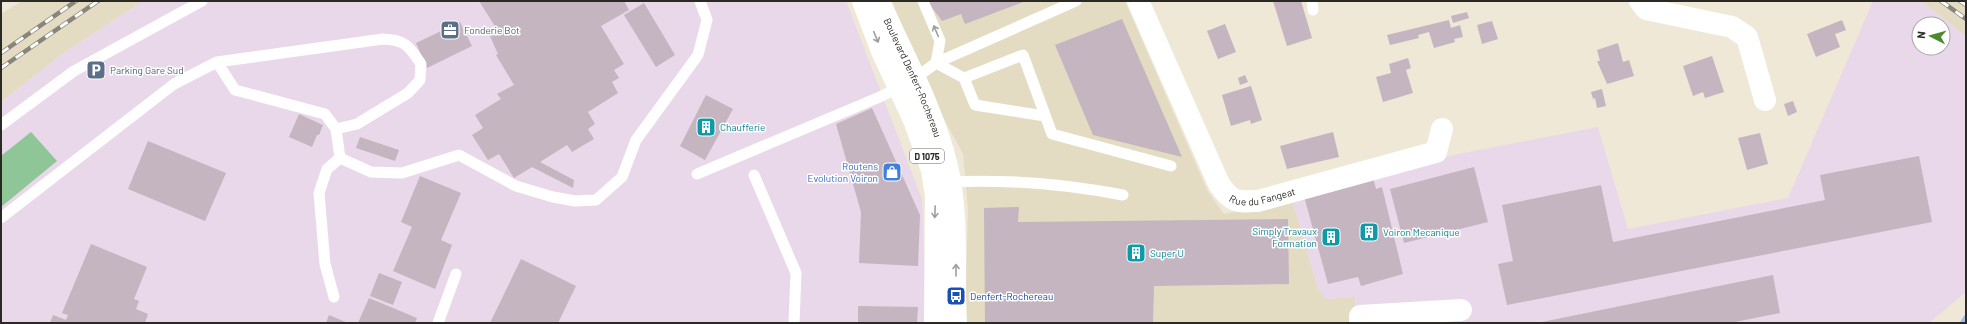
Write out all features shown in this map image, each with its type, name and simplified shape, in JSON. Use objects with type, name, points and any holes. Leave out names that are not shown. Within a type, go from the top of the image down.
[{"type":"street","name":"Boulevard Denfert-Rochereau","points":[[863,1],[906,83],[936,130],[947,166],[936,196],[935,323]]},
{"type":"street","name":"Boulevard Denfert-Rochereau","points":[[877,1],[881,6],[906,83]]},
{"type":"street","name":"Rue du Fangeat","points":[[1138,1],[1219,184],[1227,196],[1237,202],[1258,201],[1436,152],[1442,128]]},
{"type":"street","points":[[1640,1],[1646,9],[1732,27],[1747,37],[1765,100]]},
{"type":"street","name":"Boulevard Denfert-Rochereau","points":[[942,182],[956,248],[956,323]]},
{"type":"street","points":[[1360,323],[1360,316],[1461,310]]},
{"type":"lane","points":[[1,125],[74,71],[202,1]]},
{"type":"lane","points":[[340,158],[371,172],[402,173],[459,155],[516,186],[553,197],[575,201],[596,200],[622,178],[636,140],[698,54],[707,20],[700,1]]},
{"type":"lane","points":[[923,1],[940,41],[936,63]]},
{"type":"lane","points":[[697,174],[882,96],[906,83],[936,63],[1076,1]]},
{"type":"lane","points":[[1,218],[174,84],[217,62],[383,39],[398,40],[409,46],[421,64],[420,80],[408,93],[357,124],[336,129]]},
{"type":"lane","points":[[964,78],[1023,55],[1052,134],[1170,166]]},
{"type":"lane","points":[[217,62],[235,90],[325,114],[336,129],[340,158]]},
{"type":"lane","points":[[936,63],[964,78],[975,105],[1045,116]]},
{"type":"lane","points":[[334,297],[325,264],[319,193],[327,169],[340,158]]},
{"type":"lane","points":[[754,175],[796,272],[794,323]]},
{"type":"lane","points":[[942,182],[969,180],[1081,187],[1123,195]]},
{"type":"lane","points":[[438,323],[456,274]]},
{"type":"shaded area","points":[[22,1],[143,1],[62,54],[1,102],[1,14]]},
{"type":"shaded area","points":[[143,1],[846,1],[922,199],[927,323],[1,323],[1,102],[62,54]]},
{"type":"shaded area","points":[[892,1],[1125,1],[1207,190],[1224,214],[1292,200],[1318,289],[1326,299],[1355,297],[1356,323],[965,323],[968,209],[963,154],[931,95]]},
{"type":"shaded area","points":[[1873,1],[1921,1],[1940,16],[1911,16],[1911,56],[1951,56],[1951,24],[1966,36],[1966,292],[1929,323],[1356,323],[1355,297],[1326,299],[1318,289],[1292,200],[1296,195],[1458,154],[1598,127],[1628,229],[1788,198]]},
{"type":"shaded area","points":[[1921,1],[1966,1],[1966,36],[1951,24],[1951,16],[1940,16]]},
{"type":"green space","points":[[31,132],[57,161],[1,207],[1,156]]},
{"type":"building","points":[[479,1],[624,1],[629,10],[601,26],[624,64],[614,70],[619,78],[612,82],[618,93],[588,112],[595,124],[588,129],[594,139],[572,152],[567,145],[540,162],[574,180],[573,188],[532,167],[514,178],[499,154],[488,160],[472,135],[483,128],[475,115],[501,99],[497,94],[514,85],[496,55],[498,54],[490,36],[498,31]]},
{"type":"building","points":[[927,1],[1026,1],[965,24],[961,14],[942,21]]},
{"type":"building","points":[[1273,1],[1301,1],[1312,38],[1287,46]]},
{"type":"building","points":[[644,3],[675,55],[656,67],[624,15]]},
{"type":"building","points":[[1467,12],[1469,18],[1453,23],[1451,16]]},
{"type":"building","points":[[1122,19],[1182,157],[1093,135],[1055,45]]},
{"type":"building","points":[[1449,20],[1451,28],[1460,25],[1463,37],[1454,39],[1455,42],[1434,48],[1429,32],[1418,35],[1419,38],[1390,45],[1387,35]]},
{"type":"building","points":[[1842,20],[1846,30],[1835,34],[1840,47],[1816,57],[1807,34]]},
{"type":"building","points":[[1492,21],[1498,39],[1482,44],[1477,25]]},
{"type":"building","points":[[460,22],[472,46],[427,68],[416,43]]},
{"type":"building","points":[[1225,24],[1236,52],[1218,59],[1207,31]]},
{"type":"building","points":[[1618,43],[1623,62],[1629,60],[1634,76],[1607,84],[1597,61],[1600,61],[1597,50]]},
{"type":"building","points":[[1712,56],[1724,92],[1705,98],[1703,92],[1693,96],[1683,66]]},
{"type":"building","points":[[1408,58],[1411,68],[1406,70],[1413,93],[1383,102],[1376,77],[1391,73],[1389,64]]},
{"type":"building","points":[[1245,75],[1248,82],[1240,85],[1238,78]]},
{"type":"building","points":[[1251,86],[1262,120],[1251,124],[1250,120],[1231,126],[1222,95]]},
{"type":"building","points":[[1602,89],[1606,106],[1597,108],[1595,98],[1593,99],[1591,92]]},
{"type":"building","name":"Chaufferie","points":[[706,95],[733,109],[705,160],[680,146]]},
{"type":"building","points":[[1793,101],[1797,112],[1788,116],[1784,104]]},
{"type":"building","points":[[872,108],[920,215],[918,266],[859,263],[861,212],[836,124]]},
{"type":"building","points":[[299,114],[323,125],[312,147],[289,137]]},
{"type":"building","points":[[1333,132],[1339,157],[1287,169],[1280,146]]},
{"type":"building","points":[[1760,133],[1768,164],[1747,170],[1738,138]]},
{"type":"building","points":[[360,137],[399,150],[395,161],[356,148]]},
{"type":"building","points":[[148,141],[226,173],[205,221],[128,189]]},
{"type":"building","points":[[1919,156],[1932,222],[1507,305],[1498,264],[1513,261],[1502,205],[1601,185],[1613,242],[1825,200],[1820,175]]},
{"type":"building","points":[[1474,167],[1488,222],[1404,243],[1390,189]]},
{"type":"building","points":[[420,176],[461,193],[441,240],[452,245],[435,289],[393,271],[412,227],[401,222]]},
{"type":"building","name":"Voiron Mecanique","points":[[1373,178],[1376,189],[1382,187],[1403,274],[1361,286],[1358,277],[1328,284],[1304,196]]},
{"type":"building","name":"Super U","points":[[1019,207],[1018,222],[1288,219],[1289,284],[1154,286],[1153,323],[985,323],[984,208]]},
{"type":"building","points":[[91,244],[147,267],[134,299],[139,301],[136,309],[148,314],[145,323],[50,323],[53,315],[66,320],[68,315],[62,313]]},
{"type":"building","points":[[521,259],[576,286],[558,323],[490,323]]},
{"type":"building","points":[[379,273],[402,282],[393,305],[370,296]]},
{"type":"building","points":[[1773,275],[1780,313],[1730,323],[1537,323]]},
{"type":"building","points":[[369,298],[417,318],[415,323],[358,323]]},
{"type":"building","points":[[858,306],[918,307],[917,323],[858,323]]},
{"type":"building","points":[[329,315],[348,323],[326,323]]},
{"type":"waterway","points":[[1963,323],[1966,318]]},
{"type":"railway","points":[[1,53],[76,1]]},
{"type":"railway","points":[[1,68],[98,1]]},
{"type":"railway","points":[[1941,1],[1966,19]]},
{"type":"railway","points":[[1960,1],[1966,5]]},
{"type":"place","name":"Fonderie Bot","points":[[450,30]]},
{"type":"place","name":"Parking Gare Sud","points":[[96,70]]},
{"type":"place","name":"Chaufferie","points":[[706,127]]},
{"type":"place","name":"Routens Evolution Voiron","points":[[892,172]]},
{"type":"place","name":"Voiron Mecanique","points":[[1369,232]]},
{"type":"place","name":"Simply Travaux Formation","points":[[1331,237]]},
{"type":"place","name":"Super U","points":[[1136,253]]},
{"type":"place","name":"Denfert-Rochereau","points":[[956,296]]}]
